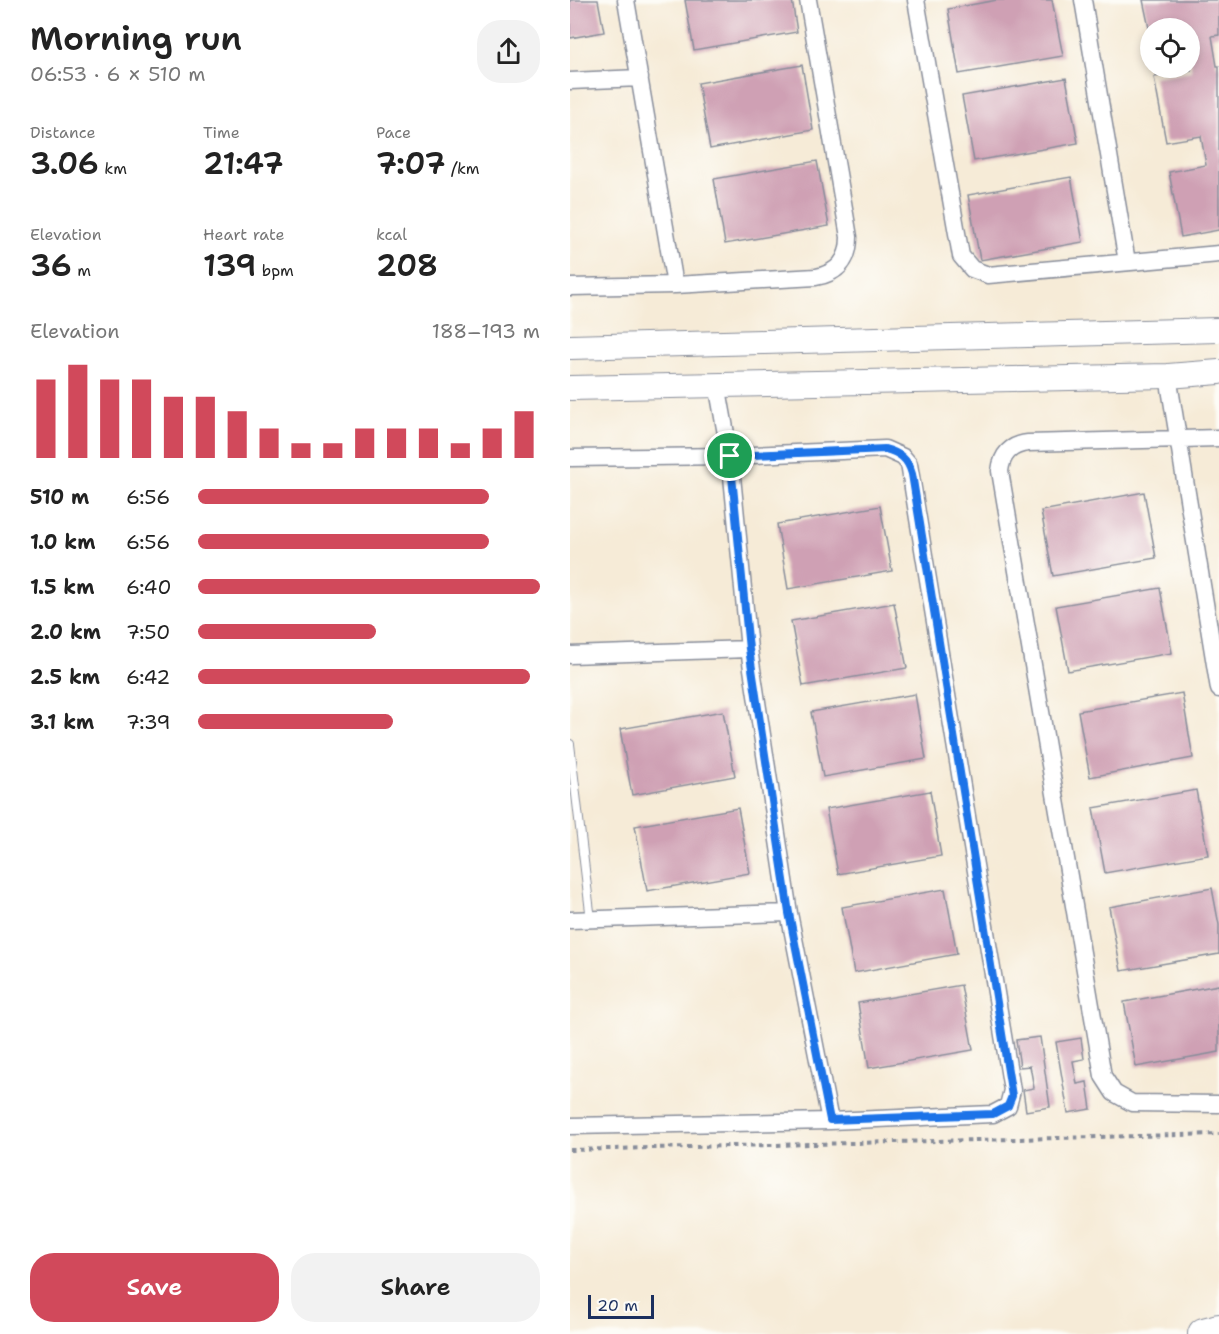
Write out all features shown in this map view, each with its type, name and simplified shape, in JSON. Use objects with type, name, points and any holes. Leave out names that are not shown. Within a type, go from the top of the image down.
[{"type":"highway","points":[[1204,1334],[1219,1330]]},
{"type":"street","points":[[626,0],[675,285]]},
{"type":"street","points":[[570,287],[675,285],[816,277],[832,273],[838,268],[847,254],[849,237],[808,0]]},
{"type":"street","points":[[916,0],[962,256],[972,269],[988,275],[1219,254]]},
{"type":"street","points":[[1083,0],[1127,262]]},
{"type":"street","points":[[570,81],[640,78]]},
{"type":"street","points":[[570,347],[1219,330]]},
{"type":"street","points":[[570,388],[1168,376],[1219,372]]},
{"type":"street","points":[[1168,376],[1215,638],[1219,689]]},
{"type":"street","points":[[717,384],[730,456],[749,649],[789,913],[830,1120]]},
{"type":"street","points":[[1219,438],[1019,444],[1005,454],[1000,471],[1103,1076],[1114,1093],[1132,1103],[1219,1104]]},
{"type":"street","points":[[570,458],[730,456],[885,449],[903,457],[909,464],[1012,1090],[1008,1106],[993,1114],[570,1126]]},
{"type":"street","points":[[570,655],[749,649]]},
{"type":"street","points":[[570,920],[789,913]]},
{"type":"lane","points":[[570,744],[591,920]]},
{"type":"path","points":[[570,1150],[1219,1134]]},
{"type":"building","points":[[570,0],[598,0],[604,32],[570,38]]},
{"type":"building","points":[[685,0],[792,0],[797,32],[694,50]]},
{"type":"building","points":[[997,0],[1052,0],[1063,56],[959,74],[948,9]]},
{"type":"building","points":[[1143,0],[1219,0],[1219,35],[1212,36],[1217,66],[1219,66],[1219,230],[1181,237],[1169,172],[1206,165],[1201,136],[1166,142],[1154,78],[1200,78],[1200,18],[1147,18]]},
{"type":"building","points":[[802,65],[813,130],[710,149],[698,83]]},
{"type":"building","points":[[1066,78],[1078,143],[974,161],[962,96]]},
{"type":"building","points":[[817,161],[829,226],[725,244],[714,179]]},
{"type":"building","points":[[1071,177],[1083,242],[980,260],[968,195]]},
{"type":"building","points":[[1144,492],[1156,558],[1053,576],[1041,511]]},
{"type":"building","points":[[880,506],[892,571],[788,589],[777,524]]},
{"type":"building","points":[[1160,588],[1172,653],[1068,671],[1056,606]]},
{"type":"building","points":[[894,603],[907,668],[803,686],[791,621]]},
{"type":"building","points":[[1182,693],[1193,758],[1090,777],[1078,711]]},
{"type":"building","points":[[915,694],[926,759],[823,777],[811,712]]},
{"type":"building","points":[[723,711],[735,776],[632,795],[620,729]]},
{"type":"building","points":[[1196,790],[1208,855],[1105,873],[1093,808]]},
{"type":"building","points":[[930,791],[941,856],[838,874],[826,809]]},
{"type":"building","points":[[738,808],[750,873],[647,891],[635,826]]},
{"type":"building","points":[[1212,888],[1219,925],[1219,954],[1121,971],[1109,907]]},
{"type":"building","points":[[945,889],[957,954],[854,973],[842,907]]},
{"type":"building","points":[[961,985],[973,1050],[869,1068],[858,1003]]},
{"type":"building","points":[[1219,985],[1219,1052],[1136,1067],[1124,1002]]},
{"type":"building","points":[[1040,1037],[1050,1107],[1026,1111],[1023,1090],[1034,1088],[1030,1066],[1020,1067],[1016,1040]]},
{"type":"building","points":[[1081,1038],[1084,1059],[1073,1061],[1077,1084],[1087,1082],[1091,1109],[1068,1113],[1056,1042]]},
{"type":"route","points":[[885,449],[903,457],[909,464],[1012,1090],[1008,1106],[998,1113],[830,1120],[789,913],[749,649],[730,456],[885,449]]}]
